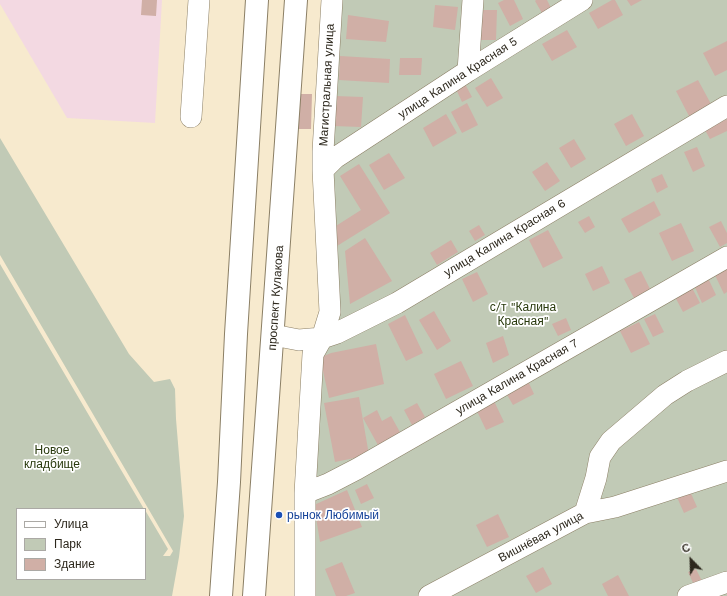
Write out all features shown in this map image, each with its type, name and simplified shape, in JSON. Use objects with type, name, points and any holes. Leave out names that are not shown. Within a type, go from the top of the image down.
[{"type":"main road","points":[[221,596],[257,0]]},
{"type":"main road","name":"проспект Кулакова","points":[[254,596],[296,0]]},
{"type":"street","points":[[191,117],[199,0]]},
{"type":"street","name":"Магистральная улица","points":[[305,596],[305,493],[313,354],[322,338],[330,312],[329,164],[323,151],[332,0]]},
{"type":"street","points":[[468,71],[473,0]]},
{"type":"street","name":"улица Калина Красная 5","points":[[329,164],[468,71],[582,0]]},
{"type":"street","name":"улица Калина Красная 6","points":[[273,335],[299,340],[322,338],[337,334],[397,303],[727,106]]},
{"type":"street","name":"улица Калина Красная 7","points":[[305,493],[328,484],[357,469],[727,257]]},
{"type":"street","points":[[585,512],[596,478],[600,457],[611,441],[665,395],[687,381],[727,361]]},
{"type":"street","name":"Вишнёвая улица","points":[[429,596],[585,512],[615,506],[727,471]]},
{"type":"street","points":[[688,596],[727,582]]},
{"type":"shaded area","points":[[0,0],[162,0],[155,123],[67,118],[0,4]]},
{"type":"green space","name":"с/т \"Калина Красная\"","points":[[333,0],[727,0],[727,596],[307,596]]},
{"type":"green space","name":"Новое кладбище","points":[[0,138],[129,354],[154,382],[170,379],[175,389],[184,516],[172,596],[0,596],[0,264],[143,508],[16,508],[16,580],[146,580],[146,512],[168,549],[163,556],[170,556],[173,551],[0,255]]},
{"type":"building","points":[[142,0],[157,0],[156,16],[141,15]]},
{"type":"building","points":[[504,0],[514,0],[523,19],[510,26],[498,3]]},
{"type":"building","points":[[547,0],[551,8],[542,13],[535,1]]},
{"type":"building","points":[[612,0],[615,0],[623,15],[598,29],[589,13]]},
{"type":"building","points":[[627,0],[642,0],[631,6]]},
{"type":"building","points":[[435,5],[458,7],[455,30],[433,27]]},
{"type":"building","points":[[482,10],[497,10],[496,40],[481,40]]},
{"type":"building","points":[[348,15],[389,21],[386,42],[346,39]]},
{"type":"building","points":[[567,30],[577,47],[552,61],[542,44]]},
{"type":"building","points":[[727,41],[727,70],[715,76],[703,53]]},
{"type":"building","points":[[340,56],[390,59],[389,83],[339,80]]},
{"type":"building","points":[[400,58],[422,58],[421,75],[399,75]]},
{"type":"building","points":[[491,78],[503,98],[487,107],[475,88]]},
{"type":"building","points":[[698,80],[711,104],[689,116],[676,91]]},
{"type":"building","points":[[465,84],[472,97],[462,102],[456,89]]},
{"type":"building","points":[[298,94],[312,94],[311,129],[297,129]]},
{"type":"building","points":[[335,96],[363,97],[361,127],[333,126]]},
{"type":"building","points":[[467,103],[478,125],[462,133],[451,112]]},
{"type":"building","points":[[446,114],[457,133],[433,147],[423,128]]},
{"type":"building","points":[[632,114],[644,136],[626,146],[614,124]]},
{"type":"building","points":[[727,119],[727,131],[710,139],[705,130]]},
{"type":"building","points":[[574,139],[586,159],[571,168],[559,148]]},
{"type":"building","points":[[697,147],[705,166],[693,172],[684,152]]},
{"type":"building","points":[[389,153],[405,178],[384,190],[369,165]]},
{"type":"building","points":[[547,162],[560,181],[545,191],[532,172]]},
{"type":"building","points":[[359,164],[390,213],[337,246],[328,231],[361,210],[340,176]]},
{"type":"building","points":[[662,174],[668,187],[657,193],[651,179]]},
{"type":"building","points":[[654,201],[661,215],[629,233],[621,219]]},
{"type":"building","points":[[589,216],[595,227],[585,233],[578,222]]},
{"type":"building","points":[[721,221],[727,233],[727,243],[720,247],[709,227]]},
{"type":"building","points":[[681,223],[694,251],[672,261],[659,233]]},
{"type":"building","points":[[479,225],[485,235],[475,241],[469,231]]},
{"type":"building","points":[[548,230],[563,258],[543,268],[529,240]]},
{"type":"building","points":[[365,238],[392,281],[350,304],[345,251]]},
{"type":"building","points":[[451,240],[458,252],[437,265],[430,253]]},
{"type":"building","points":[[602,266],[610,283],[593,291],[585,274]]},
{"type":"building","points":[[727,267],[727,292],[724,294],[714,273]]},
{"type":"building","points":[[641,271],[650,289],[634,298],[624,279]]},
{"type":"building","points":[[477,272],[488,294],[473,302],[462,279]]},
{"type":"building","points":[[708,278],[716,295],[702,303],[694,285]]},
{"type":"building","points":[[690,284],[700,303],[683,312],[673,293]]},
{"type":"building","points":[[434,311],[451,341],[437,350],[419,320]]},
{"type":"building","points":[[655,314],[664,332],[653,337],[644,319]]},
{"type":"building","points":[[405,315],[423,353],[406,361],[388,324]]},
{"type":"building","points":[[566,318],[571,330],[558,336],[552,324]]},
{"type":"building","points":[[639,322],[650,344],[631,353],[620,331]]},
{"type":"building","points":[[503,336],[509,355],[493,363],[486,343]]},
{"type":"building","points":[[376,344],[384,384],[329,398],[321,362],[324,356],[331,353]]},
{"type":"building","points":[[461,361],[473,386],[446,399],[434,374]]},
{"type":"building","points":[[528,381],[534,394],[513,405],[506,393]]},
{"type":"building","points":[[359,397],[369,455],[335,462],[324,403]]},
{"type":"building","points":[[494,401],[504,422],[486,430],[476,409]]},
{"type":"building","points":[[417,403],[425,417],[412,425],[404,410]]},
{"type":"building","points":[[377,410],[382,421],[391,416],[401,434],[379,447],[363,418]]},
{"type":"building","points":[[367,484],[374,498],[361,504],[355,490]]},
{"type":"building","points":[[689,489],[697,507],[684,513],[676,495]]},
{"type":"building","points":[[347,490],[362,527],[320,542],[314,505]]},
{"type":"building","points":[[498,514],[509,537],[487,547],[476,525]]},
{"type":"building","points":[[342,562],[355,593],[346,596],[336,596],[325,569]]},
{"type":"building","points":[[543,567],[552,584],[536,593],[526,576]]},
{"type":"building","points":[[696,569],[702,581],[694,585],[688,572]]},
{"type":"building","points":[[618,575],[629,596],[608,596],[602,584]]},
{"type":"place","name":"рынок Любимый","points":[[279,515]]}]
